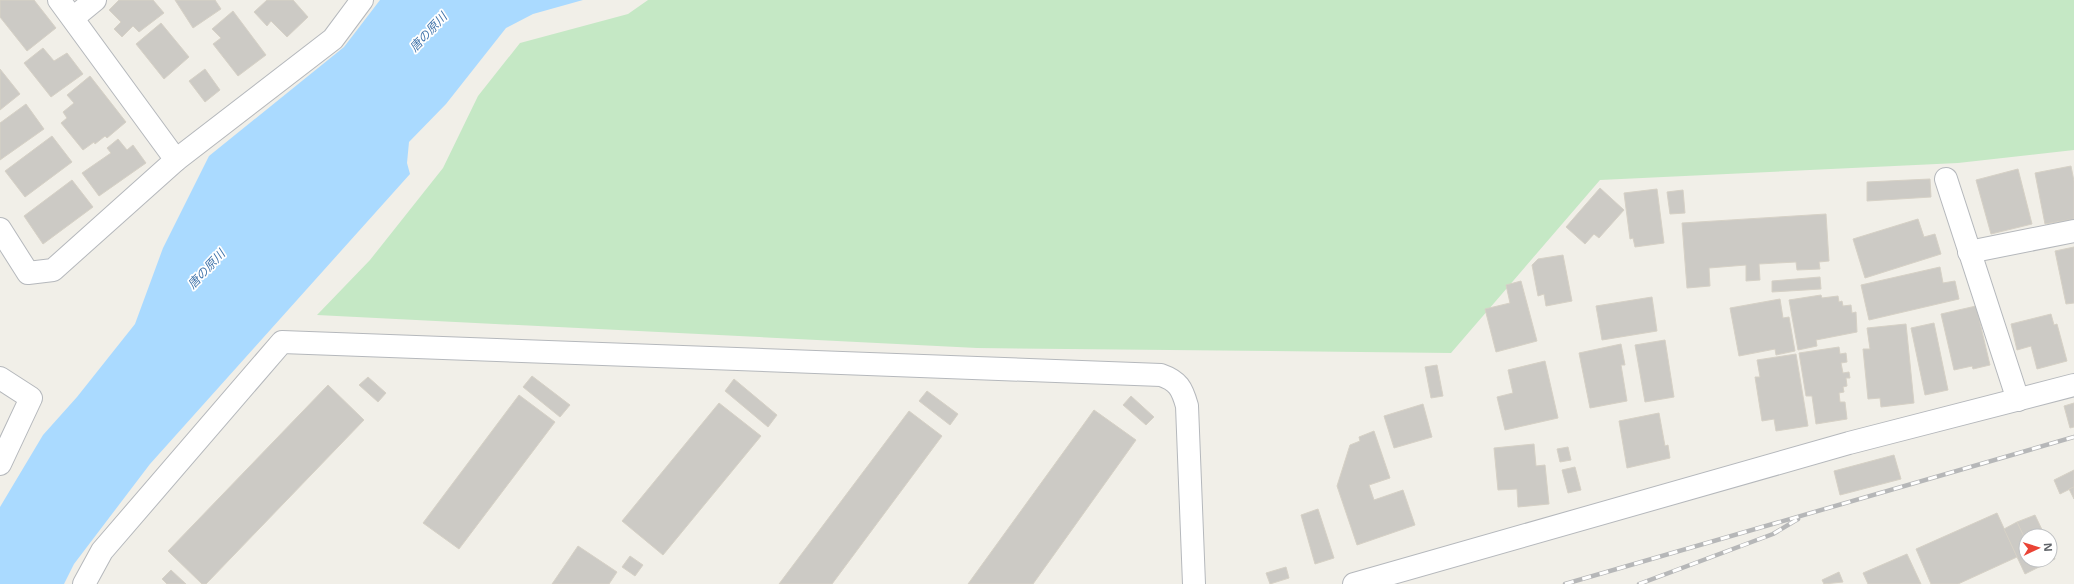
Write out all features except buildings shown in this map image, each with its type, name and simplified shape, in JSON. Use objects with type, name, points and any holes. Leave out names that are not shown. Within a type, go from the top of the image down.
[{"type":"street","points":[[59,0],[176,160]]},
{"type":"street","points":[[73,18],[95,0]]},
{"type":"street","points":[[0,229],[28,273],[53,270],[176,160],[333,39],[362,0]]},
{"type":"street","points":[[1946,179],[2018,400]]},
{"type":"street","points":[[1969,252],[2074,231]]},
{"type":"street","points":[[84,584],[102,551],[282,342],[1161,375],[1173,380],[1183,392],[1187,406],[1194,584]]},
{"type":"street","points":[[0,378],[31,398],[0,464]]},
{"type":"street","points":[[1354,584],[1849,443],[2074,385]]},
{"type":"green space","points":[[648,0],[2074,0],[2074,150],[1958,163],[1600,180],[1451,353],[977,348],[317,315],[370,260],[443,168],[478,96],[520,43],[628,14]]},
{"type":"water","name":"唐の原川","points":[[380,0],[583,0],[533,14],[506,28],[446,104],[409,142],[407,163],[410,174],[150,464],[74,564],[64,584],[0,584],[0,507],[43,435],[77,397],[135,324],[163,248],[209,156],[344,47]]},
{"type":"railway","points":[[1565,584],[2074,437]]},
{"type":"railway","points":[[1639,584],[1773,534],[1798,519]]}]
